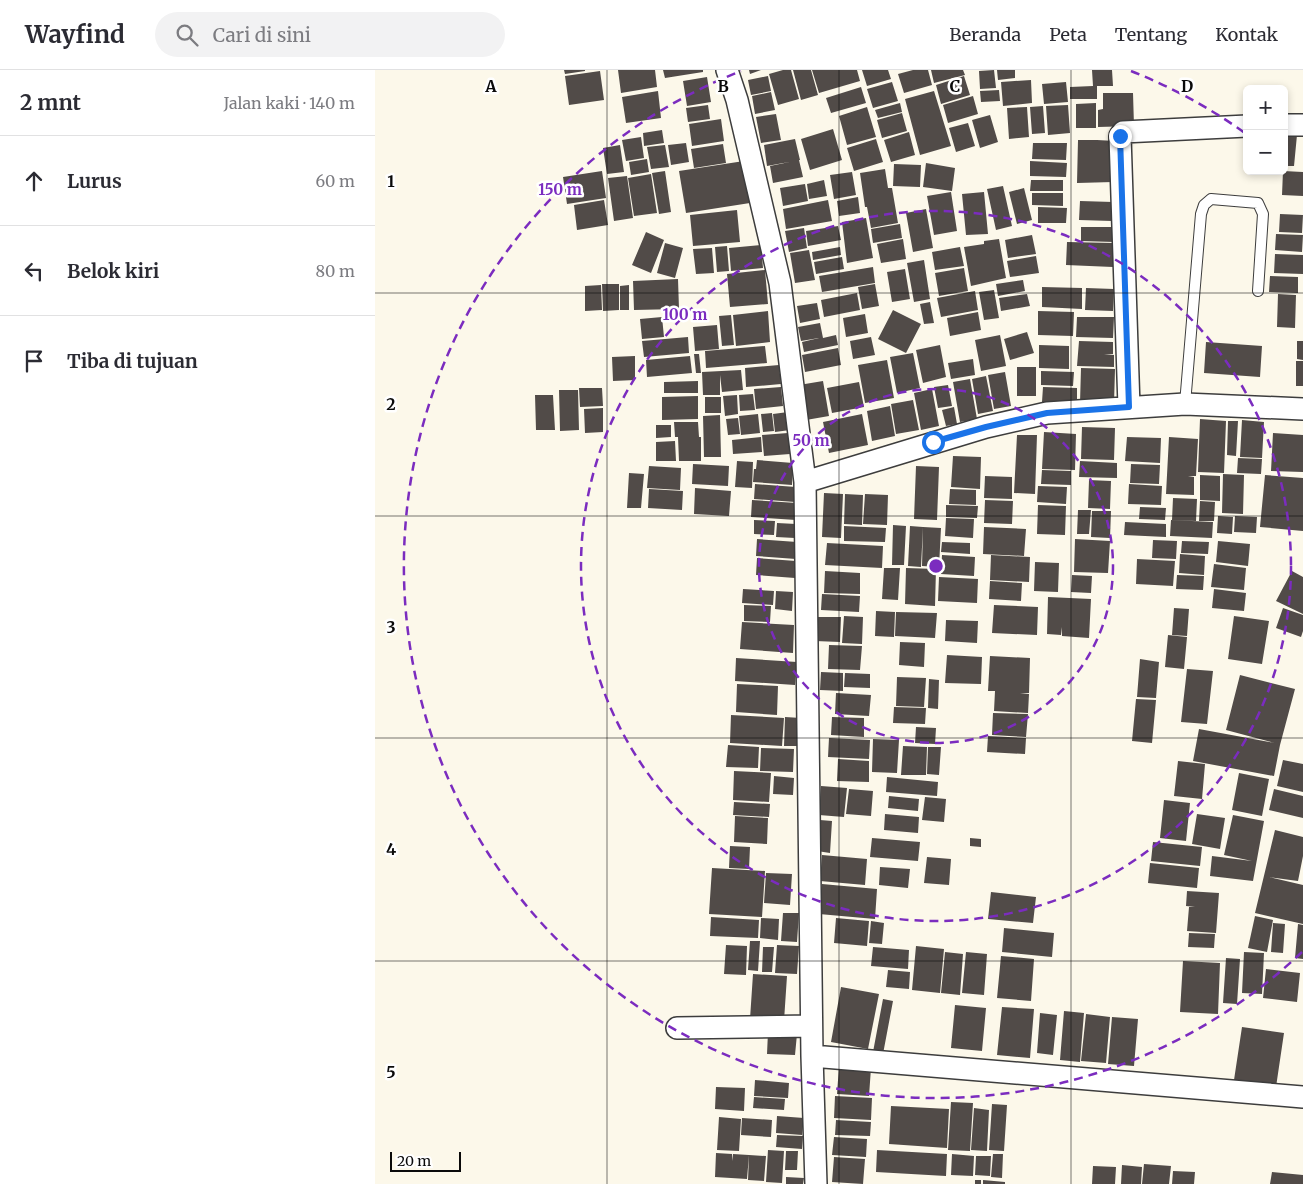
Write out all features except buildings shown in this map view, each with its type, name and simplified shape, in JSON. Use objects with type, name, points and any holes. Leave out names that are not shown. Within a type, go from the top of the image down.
[{"type":"street","points":[[727,70],[737,100],[780,283],[805,482],[811,1056],[816,1184]]},
{"type":"street","points":[[1288,125],[1303,125]]},
{"type":"street","points":[[1129,407],[1120,136],[1123,132],[1243,126]]},
{"type":"street","points":[[805,482],[986,427],[1047,413],[1185,404],[1303,409]]},
{"type":"street","points":[[677,1028],[811,1026]]},
{"type":"street","points":[[811,1056],[1303,1096]]},
{"type":"lane","points":[[1185,404],[1201,214],[1204,206],[1211,199],[1258,203],[1261,208],[1263,214],[1259,291]]},
{"type":"route","points":[[933,442],[1047,413],[1129,407],[1120,136]]}]
